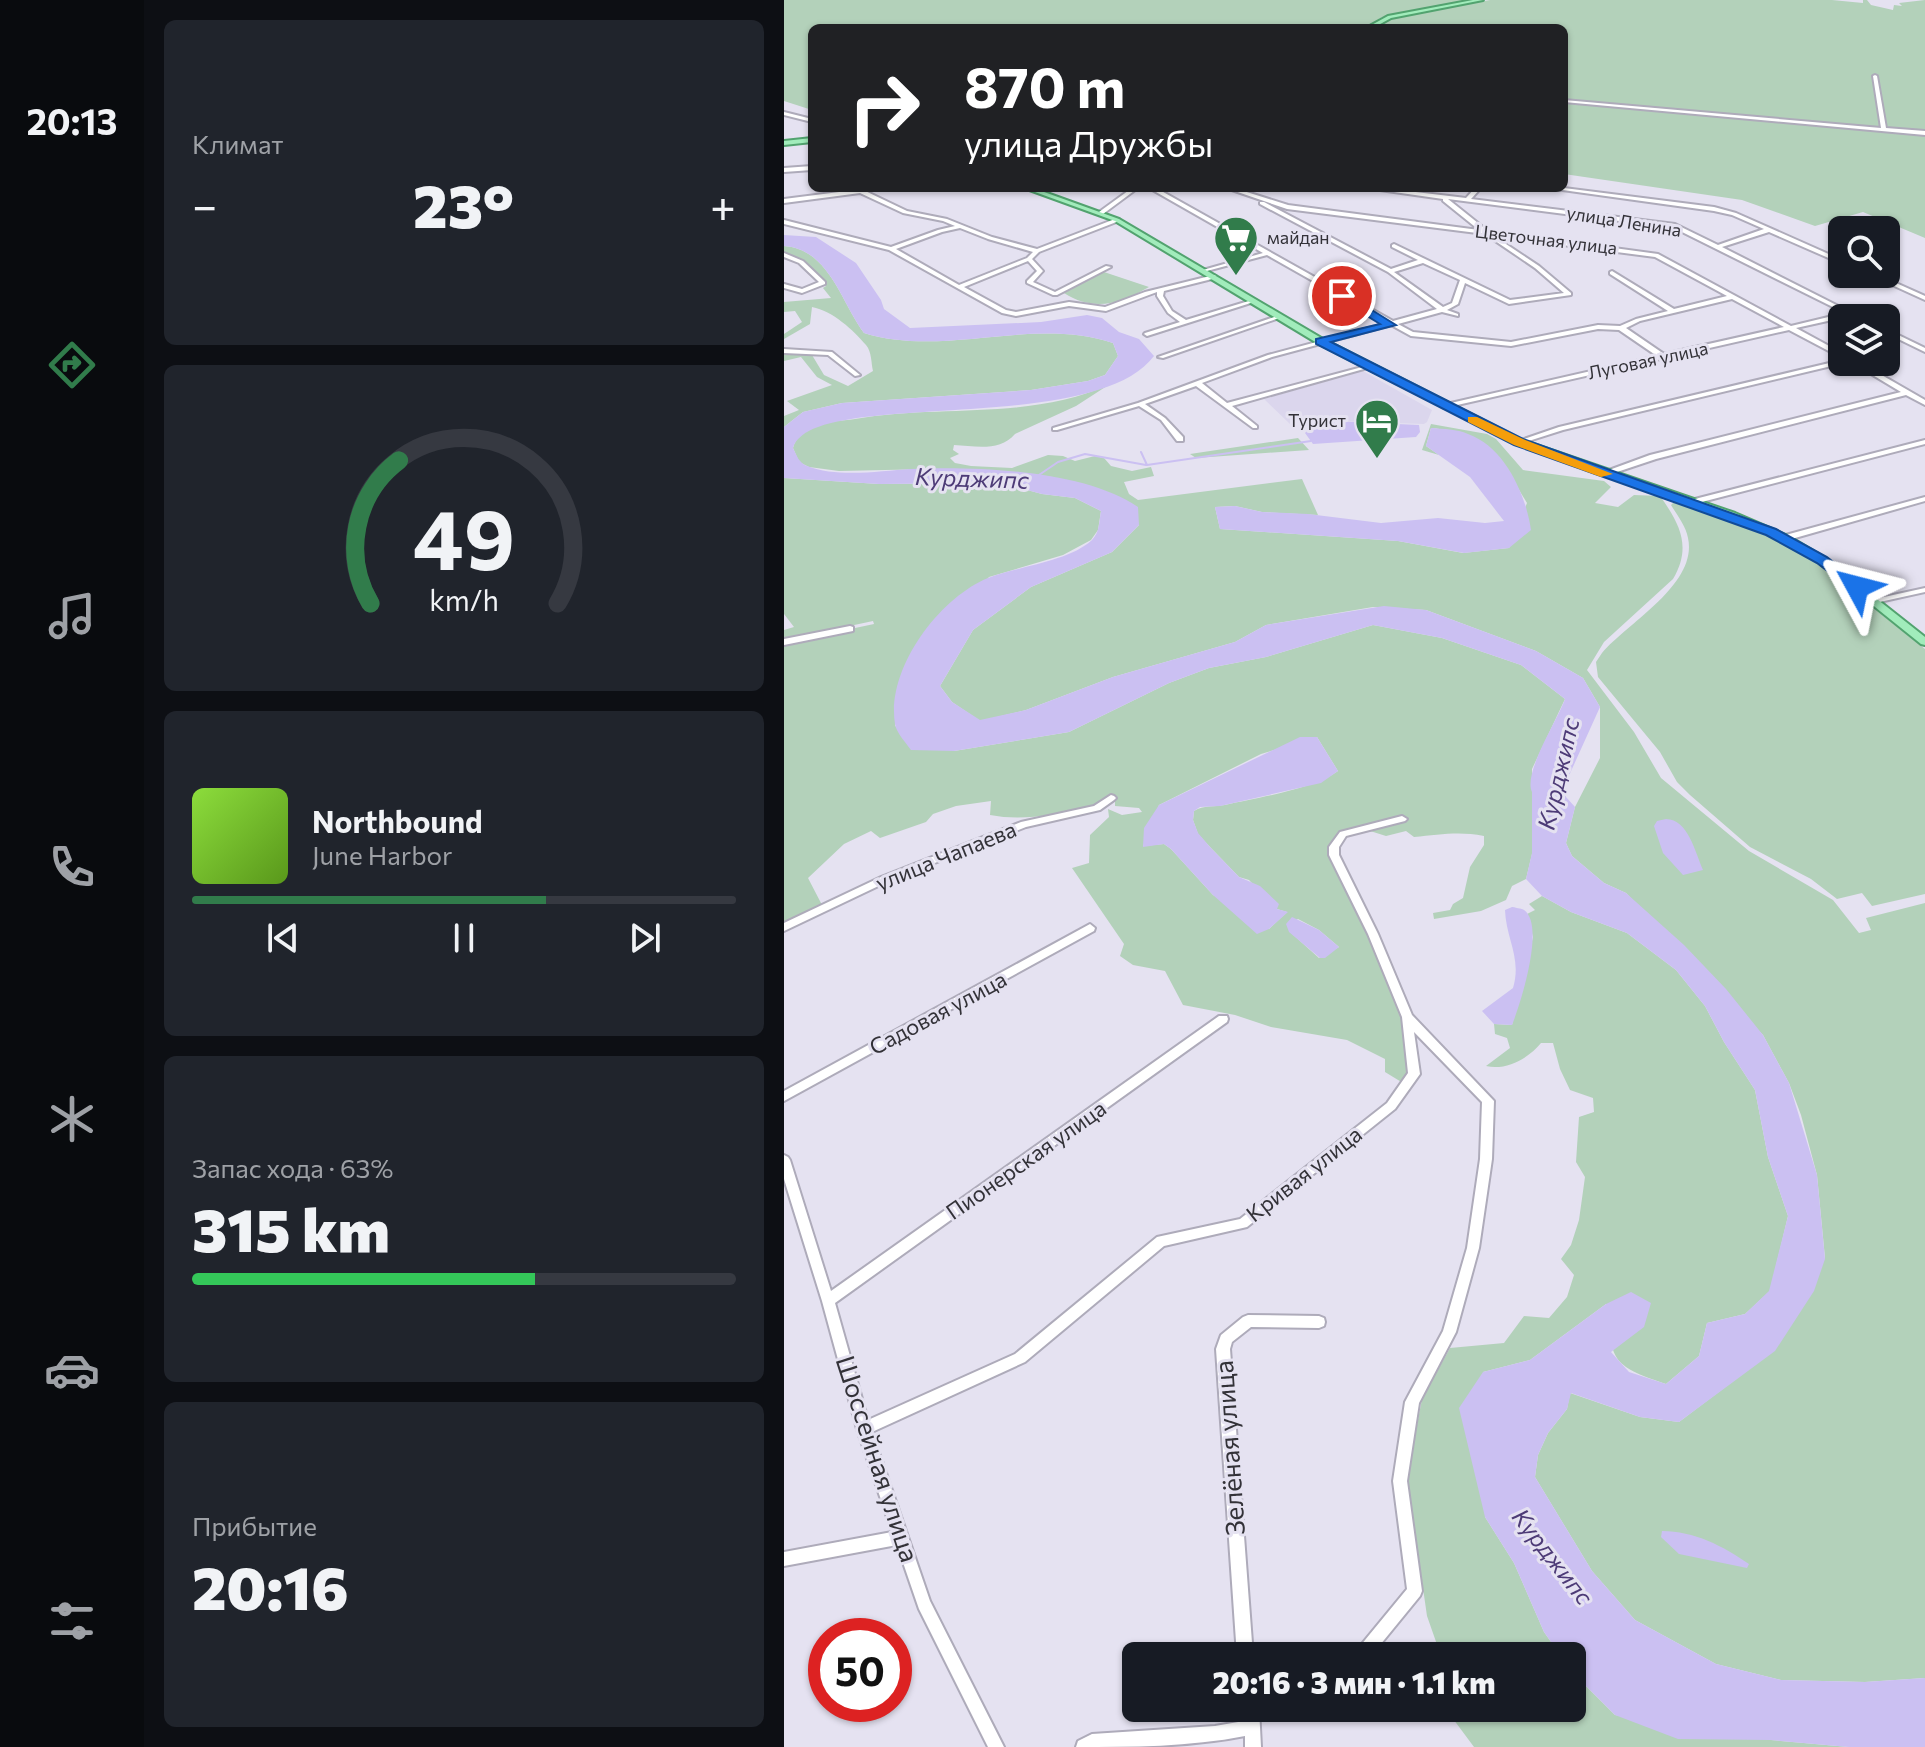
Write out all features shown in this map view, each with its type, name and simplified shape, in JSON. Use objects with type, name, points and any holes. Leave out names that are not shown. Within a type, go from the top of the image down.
[{"type":"main road","points":[[1377,24],[1390,17],[1481,0]]},
{"type":"main road","points":[[784,143],[808,140]]},
{"type":"main road","points":[[1039,192],[1117,220],[1320,341],[1519,442],[1694,502],[1785,538],[1822,560],[1925,642]]},
{"type":"street","points":[[1875,76],[1884,129]]},
{"type":"street","points":[[1568,101],[1925,133]]},
{"type":"street","points":[[784,113],[808,120]]},
{"type":"street","points":[[784,170],[808,168]]},
{"type":"street","points":[[1568,190],[1734,214],[1828,256]]},
{"type":"street","points":[[784,201],[844,192]]},
{"type":"street","points":[[861,192],[905,212],[945,220],[1037,251]]},
{"type":"street","points":[[1101,213],[1130,192]]},
{"type":"street","points":[[1159,192],[1390,325],[1411,334],[1511,344],[1598,327],[1621,328],[1732,297]]},
{"type":"street","name":"Цветочная улица","points":[[1240,192],[1287,207],[1656,255],[1828,351]]},
{"type":"street","name":"улица Ленина","points":[[1399,192],[1675,226],[1831,304]]},
{"type":"street","points":[[1467,200],[1474,192]]},
{"type":"street","points":[[1246,194],[1390,271],[1442,310],[1456,315]]},
{"type":"street","points":[[1394,246],[1509,302],[1569,294],[1443,198]]},
{"type":"street","points":[[959,287],[1029,259],[1037,251],[1117,220]]},
{"type":"street","points":[[784,222],[891,249],[1004,312],[1016,314],[1069,304],[1106,309],[1161,289],[1214,277]]},
{"type":"street","points":[[891,249],[961,226]]},
{"type":"street","points":[[1718,247],[1768,230]]},
{"type":"street","points":[[1205,271],[1269,253]]},
{"type":"street","points":[[784,255],[801,262],[823,283],[802,291],[784,286]]},
{"type":"street","points":[[1029,259],[1040,271],[1029,282],[1069,304]]},
{"type":"street","points":[[1390,271],[1422,261]]},
{"type":"street","points":[[1055,294],[1108,267]]},
{"type":"street","points":[[1612,273],[1673,311]]},
{"type":"street","points":[[1055,429],[1140,404],[1320,341],[1442,310],[1455,304],[1463,279]]},
{"type":"street","points":[[1900,287],[1925,298]]},
{"type":"street","points":[[1161,289],[1160,296],[1170,312],[1185,322]]},
{"type":"street","points":[[1147,334],[1254,301]]},
{"type":"street","points":[[1161,357],[1279,317]]},
{"type":"street","name":"Луговая улица","points":[[1444,406],[1828,320]]},
{"type":"street","points":[[1621,328],[1663,357]]},
{"type":"street","points":[[1900,338],[1925,350]]},
{"type":"street","points":[[784,351],[830,353],[857,375]]},
{"type":"street","points":[[1519,442],[1561,428],[1828,362]]},
{"type":"street","points":[[1227,405],[1368,367]]},
{"type":"street","points":[[1877,376],[1925,403]]},
{"type":"street","points":[[1197,383],[1255,427]]},
{"type":"street","points":[[1605,473],[1653,457],[1906,393]]},
{"type":"street","points":[[1140,404],[1163,419],[1180,439]]},
{"type":"street","points":[[1694,502],[1925,442]]},
{"type":"street","points":[[1785,538],[1925,499]]},
{"type":"street","points":[[1875,601],[1925,590]]},
{"type":"street","points":[[784,642],[850,629]]},
{"type":"street","name":"улица Чапаева","points":[[784,927],[885,879],[1024,824],[1097,808],[1111,798]]},
{"type":"street","name":"Кривая улица","points":[[864,1429],[1020,1358],[1161,1241],[1243,1223],[1391,1106],[1414,1074],[1407,1017],[1373,934],[1336,860],[1334,847],[1343,834],[1402,819]]},
{"type":"street","name":"Садовая улица","points":[[784,1096],[1090,928]]},
{"type":"street","points":[[1373,1642],[1415,1591],[1400,1481],[1412,1402],[1449,1332],[1473,1248],[1486,1159],[1488,1101],[1407,1017]]},
{"type":"street","name":"Пионерская улица","points":[[828,1301],[1223,1019]]},
{"type":"street","name":"Шоссейная улица","points":[[784,1160],[864,1429],[924,1604],[996,1747]]},
{"type":"street","name":"Зелёная улица","points":[[1244,1642],[1223,1349],[1226,1339],[1248,1321],[1319,1322]]},
{"type":"street","points":[[784,1559],[901,1537]]},
{"type":"street","points":[[1252,1722],[1253,1747]]},
{"type":"street","points":[[1084,1747],[1092,1742],[1215,1734],[1253,1727]]},
{"type":"shaded area","points":[[1363,371],[1432,410],[1427,422],[1305,420],[1290,424],[1264,399]]},
{"type":"green space","points":[[784,0],[1475,0],[1382,17],[1372,24],[808,24],[808,109],[784,101]]},
{"type":"green space","points":[[1490,0],[1832,0],[1863,3],[1867,0],[1871,5],[1893,10],[1894,5],[1902,6],[1899,3],[1925,0],[1925,131],[1568,101],[1568,24],[1381,24],[1394,18]]},
{"type":"green space","points":[[1568,103],[1925,134],[1925,238],[1900,228],[1900,216],[1873,216],[1863,212],[1849,216],[1828,216],[1828,222],[1815,226],[1742,200],[1568,175]]},
{"type":"green space","points":[[784,246],[812,256],[823,267],[864,333],[895,340],[926,341],[1051,334],[1082,336],[1113,343],[1118,356],[1105,375],[1088,381],[1031,390],[842,403],[803,412],[784,427],[784,416],[799,410],[787,401],[832,385],[817,377],[801,357],[784,361],[784,352],[812,355],[824,375],[848,386],[873,371],[866,345],[842,322],[820,309],[812,307],[810,324],[784,339],[784,334],[802,322],[795,311],[784,312],[784,302],[831,298],[813,270],[784,254]]},
{"type":"green space","points":[[1104,272],[1149,287],[1107,304],[1086,302],[1064,293]]},
{"type":"green space","points":[[1110,384],[1076,406],[995,446],[954,445],[953,450],[959,454],[950,458],[955,463],[971,466],[1012,468],[1048,455],[1075,461],[1095,456],[1104,458],[1111,466],[1132,471],[1151,467],[1154,476],[1124,482],[1129,494],[1138,500],[1302,479],[1318,515],[1262,512],[1235,506],[1215,507],[1220,529],[1398,541],[1463,553],[1509,548],[1527,503],[1500,460],[1467,435],[1431,428],[1426,446],[1439,455],[1422,450],[1431,424],[1487,434],[1496,439],[1523,470],[1604,481],[1611,487],[1595,503],[1618,507],[1634,495],[1660,496],[1681,536],[1683,546],[1679,567],[1673,579],[1604,642],[1587,670],[1634,732],[1661,778],[1749,851],[1833,900],[1859,933],[1871,930],[1866,918],[1925,903],[1925,1678],[1865,1682],[1781,1680],[1716,1664],[1635,1620],[1592,1571],[1535,1477],[1538,1455],[1548,1433],[1567,1409],[1570,1393],[1640,1417],[1679,1422],[1741,1375],[1825,1258],[1817,1175],[1801,1115],[1789,1083],[1763,1035],[1626,893],[1604,883],[1572,856],[1566,843],[1575,807],[1600,758],[1600,707],[1583,678],[1536,651],[1426,610],[1373,607],[1266,625],[1235,642],[1113,677],[1026,710],[980,721],[952,702],[940,686],[973,630],[1031,587],[1112,552],[1139,525],[1053,477],[931,469],[839,471],[809,467],[799,462],[793,448],[803,432],[822,423],[1048,403],[1080,396]]},
{"type":"green space","points":[[1298,438],[1309,450],[1196,458],[1190,454]]},
{"type":"green space","points":[[784,478],[879,484],[1001,483],[1042,494],[1075,498],[1101,511],[1098,530],[1091,540],[1063,555],[989,577],[897,693],[895,726],[954,751],[1069,732],[1169,683],[1209,668],[1266,657],[1373,625],[1442,638],[1521,665],[1565,699],[1532,769],[1532,854],[1526,879],[1512,886],[1506,900],[1481,911],[1434,919],[1433,913],[1450,910],[1463,898],[1470,867],[1484,845],[1484,836],[1414,837],[1406,831],[1386,836],[1367,830],[1341,833],[1335,839],[1331,856],[1352,897],[1402,1017],[1409,1073],[1403,1083],[1385,1072],[1385,1059],[1347,1040],[1271,1027],[1235,1015],[1183,1005],[1165,971],[1133,965],[1120,956],[1124,944],[1072,868],[1089,863],[1090,835],[1109,817],[1108,809],[1122,815],[1142,812],[1139,808],[1115,806],[1115,797],[1086,808],[1026,817],[990,815],[991,801],[956,806],[933,814],[926,822],[880,838],[871,831],[844,844],[808,878],[822,905],[784,925],[784,643],[874,624],[873,621],[784,640],[784,630],[794,627],[784,614]],"holes":[[[1317,737],[1338,771],[1327,778],[1269,796],[1194,811],[1193,820],[1198,834],[1239,877],[1249,880],[1277,909],[1287,912],[1269,929],[1213,895],[1164,844],[1143,846],[1159,805],[1261,754]],[[1298,919],[1319,930],[1339,947],[1319,958],[1290,932],[1287,924]]]},
{"type":"green space","points":[[1677,499],[1749,526],[1808,556],[1925,649],[1925,894],[1872,906],[1862,893],[1837,899],[1811,879],[1750,847],[1677,782],[1660,752],[1598,677],[1596,662],[1602,653],[1659,601],[1683,571],[1688,555],[1688,538],[1671,505]]},
{"type":"green space","points":[[1542,896],[1571,912],[1627,933],[1676,970],[1705,1006],[1755,1090],[1768,1157],[1788,1216],[1770,1291],[1745,1314],[1707,1323],[1699,1356],[1666,1384],[1634,1372],[1617,1358],[1610,1338],[1606,1304],[1530,1360],[1483,1372],[1485,1517],[1514,1563],[1551,1642],[1436,1642],[1427,1616],[1407,1477],[1422,1399],[1450,1348],[1504,1343],[1524,1316],[1549,1318],[1567,1297],[1574,1275],[1561,1259],[1571,1245],[1579,1220],[1585,1177],[1576,1162],[1579,1117],[1594,1112],[1593,1098],[1570,1090],[1553,1043],[1541,1043],[1530,1054],[1509,1065],[1486,1066],[1510,1048],[1507,1038],[1495,1034],[1494,1024],[1512,1025],[1533,937],[1527,914],[1535,910],[1529,904]]},
{"type":"green space","points":[[1586,1686],[1615,1715],[1771,1740],[1849,1747],[1474,1747],[1455,1722],[1586,1722]]},
{"type":"water","name":"Курджипс","points":[[784,235],[816,237],[856,263],[884,309],[910,328],[1041,322],[1087,315],[1102,318],[1119,332],[1139,339],[1154,356],[1121,381],[1074,396],[1017,405],[848,419],[811,430],[793,448],[802,463],[819,470],[859,473],[966,468],[1029,473],[1089,485],[1138,507],[1139,525],[1112,552],[1031,587],[973,630],[940,686],[952,702],[980,720],[1026,710],[1113,677],[1235,642],[1266,625],[1384,606],[1426,610],[1536,651],[1583,678],[1600,707],[1567,780],[1566,797],[1575,807],[1566,843],[1572,856],[1604,883],[1626,893],[1684,945],[1726,989],[1763,1035],[1789,1083],[1817,1175],[1825,1259],[1814,1291],[1775,1351],[1679,1422],[1640,1417],[1571,1393],[1567,1409],[1548,1433],[1538,1455],[1535,1477],[1592,1571],[1635,1620],[1716,1664],[1781,1680],[1865,1682],[1925,1678],[1925,1747],[1849,1747],[1771,1740],[1678,1739],[1615,1715],[1586,1686],[1586,1642],[1551,1642],[1514,1563],[1485,1517],[1459,1408],[1483,1372],[1530,1360],[1606,1304],[1631,1292],[1651,1303],[1644,1327],[1611,1352],[1629,1372],[1666,1384],[1699,1356],[1707,1323],[1745,1314],[1769,1291],[1788,1216],[1768,1157],[1755,1090],[1705,1006],[1676,970],[1627,933],[1571,912],[1542,896],[1526,879],[1532,853],[1532,773],[1565,699],[1521,665],[1442,638],[1373,625],[1266,657],[1209,668],[1169,683],[1069,732],[954,751],[911,750],[896,727],[894,703],[908,659],[935,618],[970,588],[988,578],[1056,559],[1082,547],[1096,534],[1101,511],[1075,498],[1042,494],[1001,483],[879,484],[784,478],[784,427],[803,412],[842,403],[1031,390],[1088,381],[1105,375],[1118,356],[1113,343],[1082,336],[1051,334],[926,341],[895,340],[864,333],[823,267],[799,249],[784,246]]},
{"type":"water","points":[[1331,421],[1419,425],[1420,432],[1416,437],[1313,444],[1305,433],[1313,425]]},
{"type":"water","points":[[1431,428],[1459,431],[1481,440],[1512,474],[1531,530],[1509,548],[1464,553],[1398,541],[1220,529],[1215,507],[1235,506],[1262,512],[1381,523],[1438,518],[1485,523],[1504,521],[1470,477],[1426,446]]},
{"type":"water","points":[[1300,737],[1317,737],[1338,771],[1321,783],[1220,806],[1200,807],[1194,811],[1193,820],[1198,833],[1210,847],[1239,877],[1260,886],[1279,904],[1277,909],[1288,912],[1269,929],[1257,934],[1213,895],[1171,849],[1164,844],[1143,847],[1144,828],[1159,805]]},
{"type":"water","points":[[1674,820],[1685,830],[1703,870],[1683,875],[1663,853],[1654,826],[1657,821]]},
{"type":"water","points":[[1512,907],[1524,910],[1530,918],[1532,948],[1512,1025],[1494,1024],[1482,1011],[1513,988],[1516,967],[1505,910]]},
{"type":"water","points":[[1292,917],[1319,930],[1339,947],[1325,958],[1320,958],[1289,932],[1286,924]]},
{"type":"water","points":[[1662,1531],[1708,1541],[1749,1564],[1747,1568],[1679,1554],[1661,1537]]},
{"type":"waterway","points":[[1141,452],[1147,465],[1311,441]]},
{"type":"waterway","points":[[1036,477],[1058,462],[1085,454],[1146,465]]},
{"type":"slow traffic","points":[[1472,420],[1519,442],[1606,474]]},
{"type":"place","name":"майдан","points":[[1236,277]]},
{"type":"place","name":"Турист","points":[[1377,460]]},
{"type":"route","points":[[1342,296],[1390,325],[1320,341],[1519,442],[1754,524],[1804,548],[1857,587]]}]
